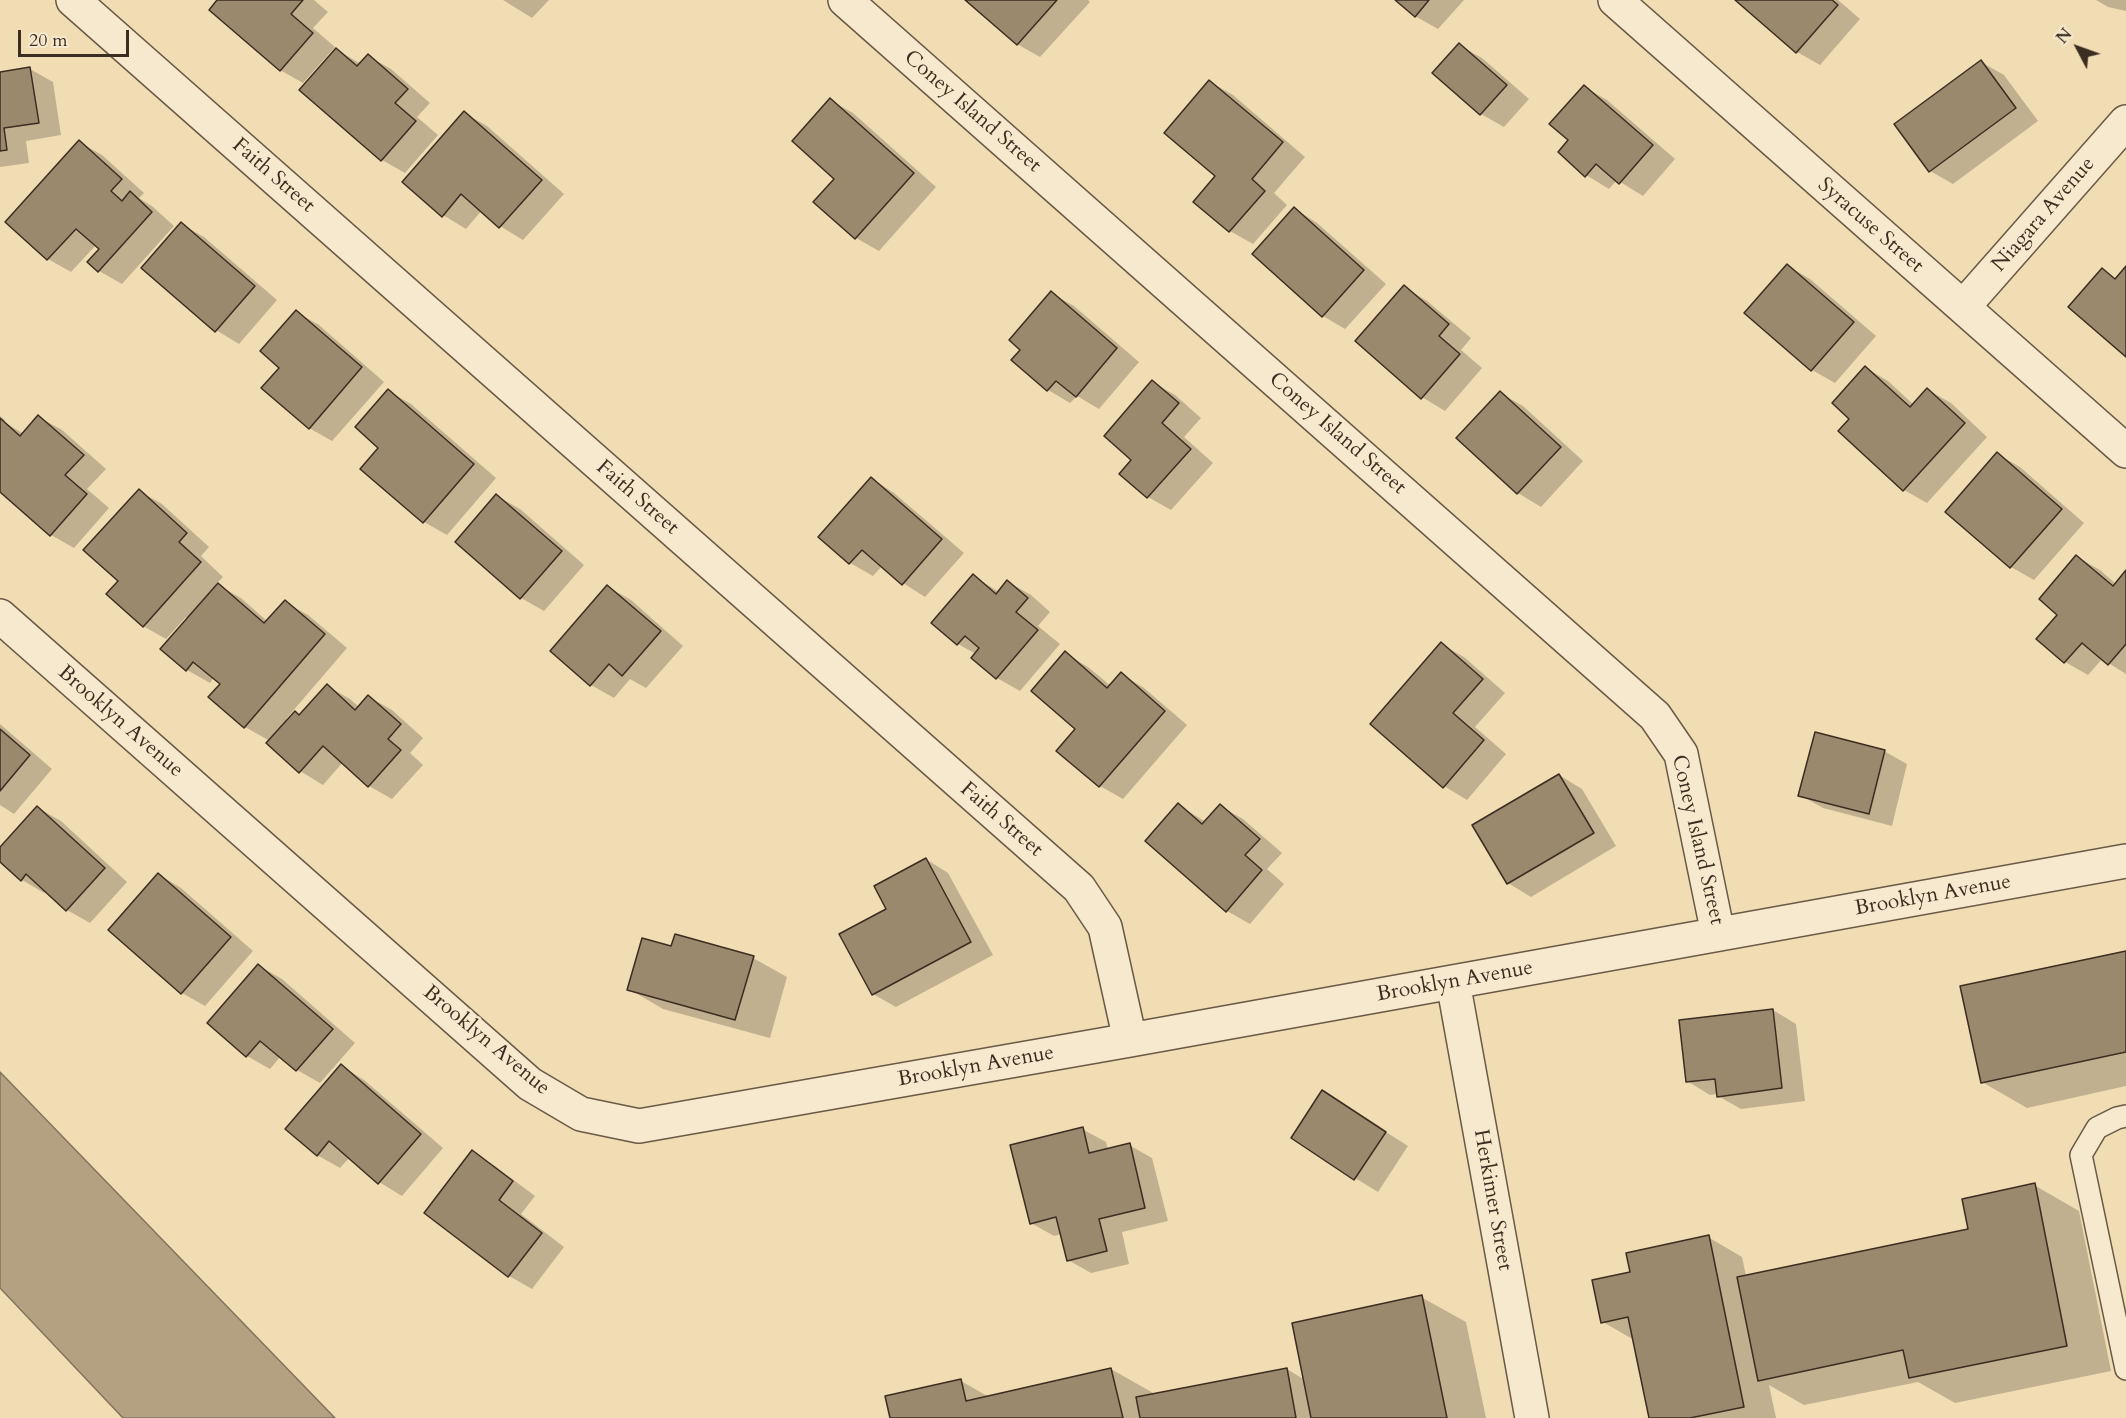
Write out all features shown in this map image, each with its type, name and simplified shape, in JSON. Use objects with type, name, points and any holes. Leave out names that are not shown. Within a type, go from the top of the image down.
[{"type":"street","name":"Faith Street","points":[[73,0],[1079,888],[1105,927],[1130,1040]]},
{"type":"street","name":"Coney Island Street","points":[[845,0],[1655,716],[1682,754],[1718,934]]},
{"type":"street","name":"Syracuse Street","points":[[1615,0],[2126,451]]},
{"type":"street","name":"Niagara Avenue","points":[[1963,307],[2126,122]]},
{"type":"street","name":"Brooklyn Avenue","points":[[0,616],[530,1084],[581,1114],[639,1126],[2126,861]]},
{"type":"street","name":"Herkimer Street","points":[[1453,982],[1532,1418]]},
{"type":"lane","points":[[2126,1116],[2097,1128],[2081,1155],[2126,1369]]},
{"type":"shaded area","points":[[0,1072],[335,1418],[123,1418],[0,1288]]},
{"type":"building","points":[[217,0],[303,0],[291,14],[313,33],[280,71],[209,10]]},
{"type":"building","points":[[965,0],[1057,0],[1017,45]]},
{"type":"building","points":[[1395,0],[1429,0],[1415,17]]},
{"type":"building","points":[[1735,0],[1832,0],[1838,5],[1796,53]]},
{"type":"building","points":[[1459,43],[1507,85],[1480,115],[1432,73]]},
{"type":"building","points":[[336,48],[357,66],[368,54],[408,89],[395,103],[416,121],[381,161],[299,90]]},
{"type":"building","points":[[1981,60],[2016,108],[1929,172],[1894,124]]},
{"type":"building","points":[[30,67],[39,123],[4,128],[7,150],[0,151],[0,72]]},
{"type":"building","points":[[1209,80],[1283,142],[1252,179],[1265,191],[1229,232],[1193,202],[1215,176],[1164,133]]},
{"type":"building","points":[[1584,85],[1653,145],[1619,184],[1596,164],[1585,177],[1558,152],[1568,140],[1549,124]]},
{"type":"building","points":[[830,98],[914,173],[855,239],[813,202],[834,179],[792,141]]},
{"type":"building","points":[[464,111],[542,180],[499,228],[461,194],[442,217],[402,182]]},
{"type":"building","points":[[79,140],[122,179],[111,191],[122,201],[130,191],[152,212],[98,272],[87,262],[99,249],[76,229],[47,260],[5,222]]},
{"type":"building","points":[[1294,207],[1364,270],[1322,317],[1252,254]]},
{"type":"building","points":[[181,222],[255,286],[215,332],[141,268]]},
{"type":"building","points":[[1787,264],[1854,322],[1811,371],[1744,313]]},
{"type":"building","points":[[2126,266],[2126,357],[2068,307],[2102,268],[2115,279]]},
{"type":"building","points":[[1404,285],[1449,324],[1439,336],[1460,354],[1421,399],[1355,341]]},
{"type":"building","points":[[1051,291],[1117,348],[1076,397],[1056,381],[1047,391],[1011,360],[1020,350],[1009,340]]},
{"type":"building","points":[[296,310],[362,367],[309,429],[261,388],[279,368],[260,351]]},
{"type":"building","points":[[1865,366],[1910,407],[1927,388],[1965,423],[1903,491],[1838,431],[1849,419],[1832,403]]},
{"type":"building","points":[[1152,380],[1179,403],[1162,423],[1191,449],[1147,498],[1119,474],[1131,460],[1104,436]]},
{"type":"building","points":[[388,389],[474,464],[423,523],[360,469],[378,448],[355,427]]},
{"type":"building","points":[[1500,391],[1561,447],[1517,494],[1456,438]]},
{"type":"building","points":[[38,415],[84,455],[65,475],[87,494],[50,536],[0,492],[0,418],[20,436]]},
{"type":"building","points":[[1997,452],[2062,509],[2010,568],[1945,512]]},
{"type":"building","points":[[871,477],[942,539],[902,585],[862,550],[849,564],[818,537]]},
{"type":"building","points":[[139,489],[187,533],[179,542],[201,562],[143,627],[106,594],[118,581],[83,550]]},
{"type":"building","points":[[496,494],[562,551],[520,599],[455,542]]},
{"type":"building","points":[[2076,555],[2113,586],[2126,570],[2126,644],[2108,665],[2082,643],[2064,663],[2036,639],[2057,615],[2039,599]]},
{"type":"building","points":[[973,574],[996,594],[1007,580],[1028,598],[1016,612],[1038,630],[996,679],[971,658],[979,648],[965,636],[957,645],[931,623]]},
{"type":"building","points":[[218,583],[264,623],[285,600],[325,634],[244,728],[208,697],[220,684],[193,662],[186,671],[160,649]]},
{"type":"building","points":[[607,585],[661,631],[622,676],[609,664],[590,686],[550,651]]},
{"type":"building","points":[[1441,642],[1483,679],[1453,713],[1484,740],[1443,788],[1370,724]]},
{"type":"building","points":[[1065,651],[1107,688],[1121,672],[1165,711],[1099,787],[1056,751],[1075,729],[1031,691]]},
{"type":"building","points":[[327,684],[355,710],[368,695],[401,724],[388,739],[401,750],[368,787],[323,746],[299,773],[266,743],[295,711],[299,715]]},
{"type":"building","points":[[0,729],[30,755],[0,791]]},
{"type":"building","points":[[1815,732],[1885,750],[1869,814],[1798,796]]},
{"type":"building","points":[[1559,774],[1594,833],[1507,884],[1472,825]]},
{"type":"building","points":[[1178,803],[1202,824],[1220,804],[1260,839],[1245,855],[1262,870],[1226,912],[1145,841]]},
{"type":"building","points":[[37,806],[105,868],[66,911],[26,874],[21,881],[0,862],[0,847]]},
{"type":"building","points":[[926,858],[971,942],[872,995],[839,934],[886,909],[874,886]]},
{"type":"building","points":[[158,873],[231,937],[181,994],[108,930]]},
{"type":"building","points":[[675,934],[754,956],[735,1020],[627,990],[642,938],[671,946]]},
{"type":"building","points":[[2126,951],[2126,1052],[1981,1083],[1960,986]]},
{"type":"building","points":[[258,964],[333,1029],[296,1071],[260,1041],[246,1057],[207,1023]]},
{"type":"building","points":[[1773,1009],[1782,1088],[1717,1097],[1715,1079],[1686,1082],[1679,1020]]},
{"type":"building","points":[[341,1064],[421,1134],[378,1184],[329,1141],[317,1156],[285,1129]]},
{"type":"building","points":[[1322,1090],[1386,1132],[1354,1180],[1291,1138]]},
{"type":"building","points":[[1083,1127],[1089,1153],[1130,1143],[1145,1208],[1099,1219],[1107,1251],[1067,1261],[1056,1217],[1030,1224],[1010,1145]]},
{"type":"building","points":[[472,1150],[513,1181],[499,1200],[542,1233],[508,1277],[424,1213]]},
{"type":"building","points":[[2035,1183],[2067,1346],[1909,1378],[1903,1350],[1758,1381],[1737,1277],[1968,1229],[1962,1199]]},
{"type":"building","points":[[1709,1235],[1744,1407],[1690,1418],[1649,1418],[1628,1317],[1601,1323],[1592,1280],[1630,1272],[1626,1253]]},
{"type":"building","points":[[1422,1295],[1447,1418],[1311,1418],[1292,1323]]},
{"type":"building","points":[[1111,1368],[1123,1418],[890,1418],[885,1396],[961,1379],[966,1401]]},
{"type":"building","points":[[1287,1368],[1296,1418],[1140,1418],[1136,1397]]}]
